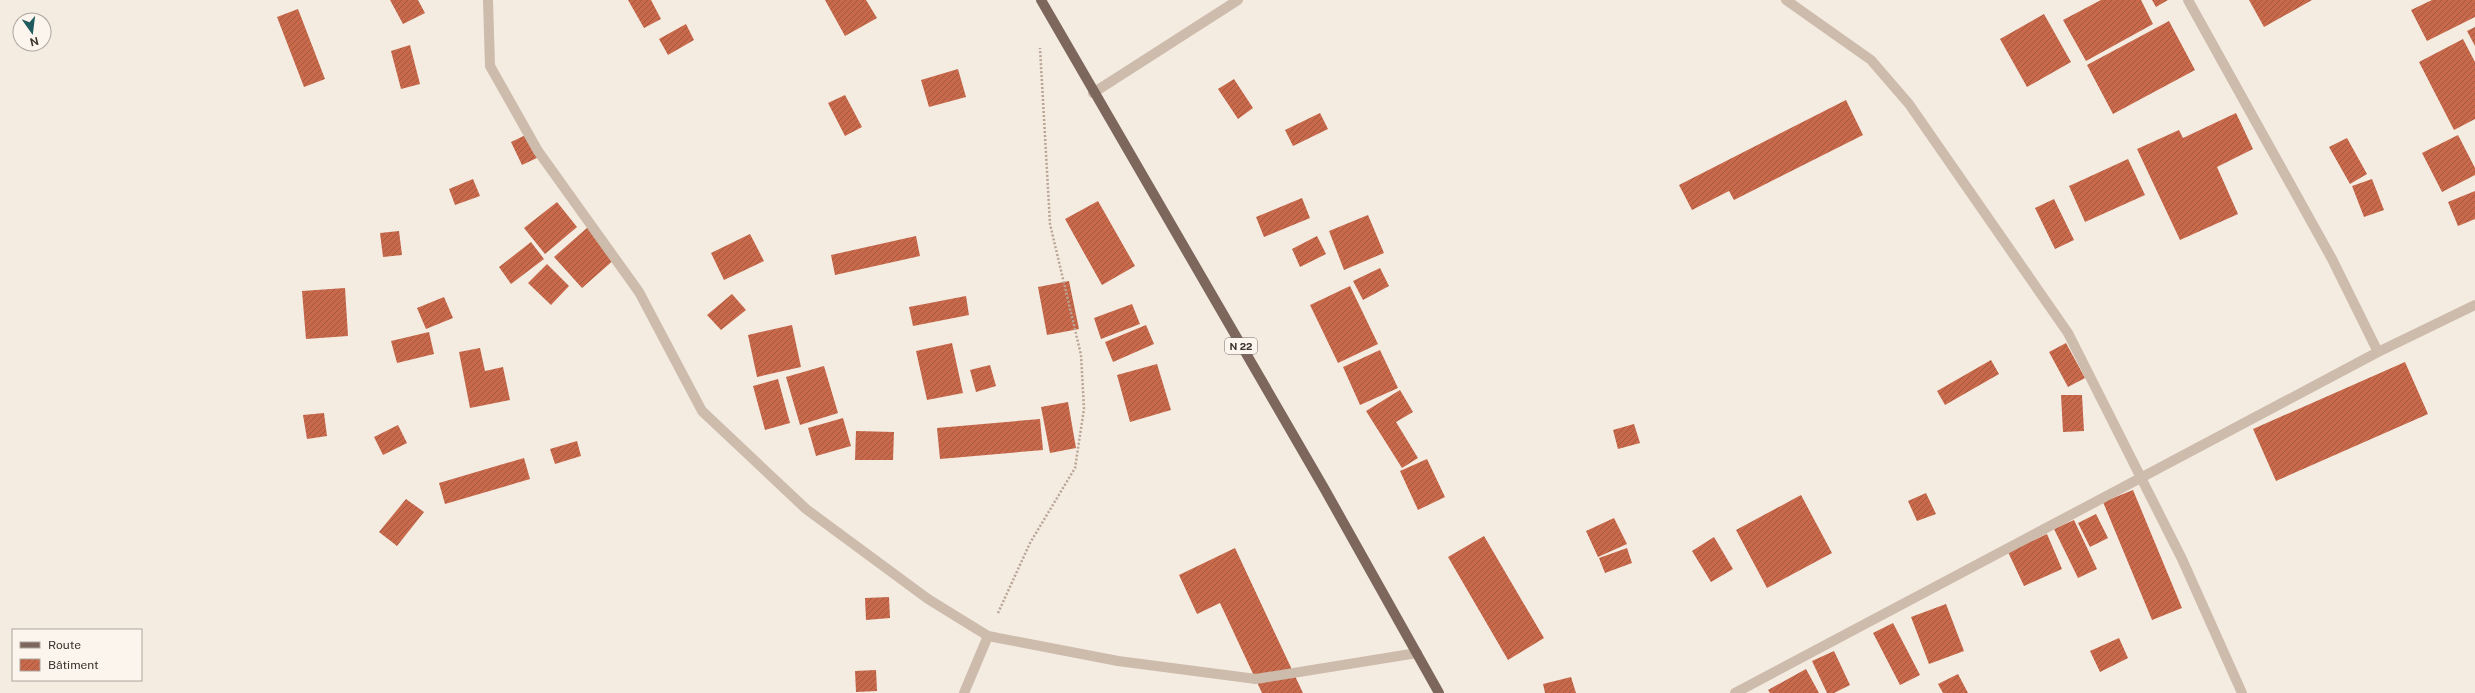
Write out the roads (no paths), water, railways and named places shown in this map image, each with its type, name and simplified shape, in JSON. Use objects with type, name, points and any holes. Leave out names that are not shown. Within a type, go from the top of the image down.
[{"type":"main road","name":"N 22","points":[[1042,0],[1093,93],[1324,488],[1439,693]]},
{"type":"street","points":[[488,0],[490,66],[538,151],[639,292],[702,412],[806,509],[928,599],[988,636],[1118,661],[1256,679],[1417,653]]},
{"type":"street","points":[[1093,93],[1238,0]]},
{"type":"street","points":[[1786,0],[1871,60],[1909,104],[2068,332],[2143,478],[2182,559],[2242,693]]},
{"type":"street","points":[[2188,0],[2332,259],[2378,352]]},
{"type":"street","points":[[1735,693],[2143,478],[2378,352],[2475,305]]},
{"type":"street","points":[[964,693],[988,636]]}]
